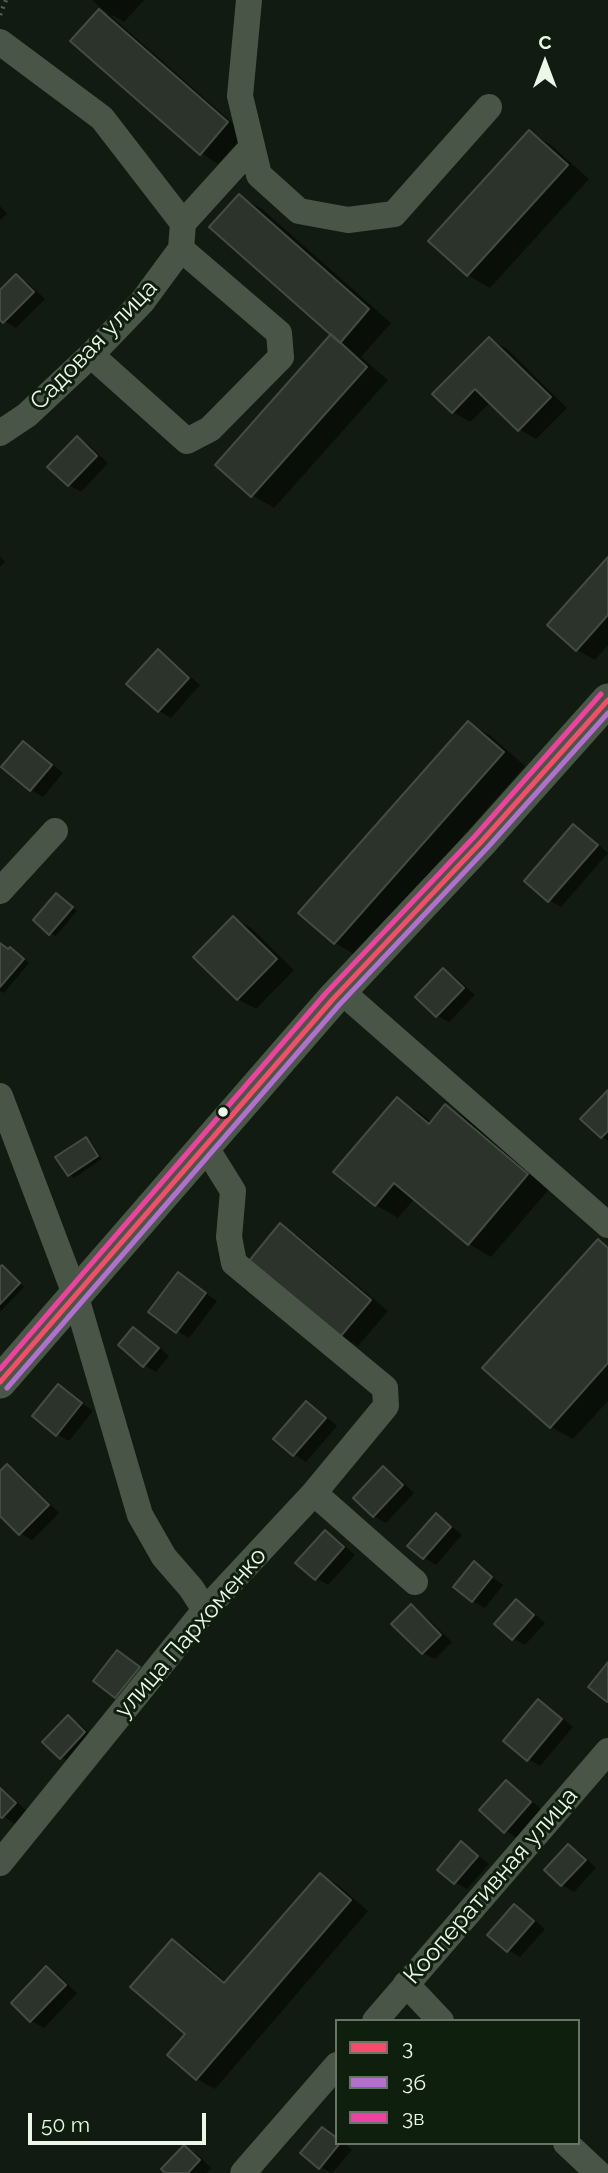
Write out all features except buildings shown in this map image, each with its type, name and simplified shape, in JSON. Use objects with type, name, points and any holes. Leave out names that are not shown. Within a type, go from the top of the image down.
[{"type":"main road","points":[[0,1382],[341,991],[481,842],[608,700]]},
{"type":"street","points":[[248,0],[240,96],[252,147],[259,175],[299,211],[348,220],[394,214],[489,107]]},
{"type":"street","points":[[0,42],[102,118],[182,236],[279,332],[281,357],[210,429],[187,441],[91,355]]},
{"type":"street","name":"Садовая улица","points":[[0,433],[27,415],[142,302],[182,236],[252,147]]},
{"type":"street","points":[[0,891],[55,831]]},
{"type":"street","points":[[341,991],[608,1225]]},
{"type":"street","points":[[0,1096],[75,1294],[140,1515],[164,1557],[191,1588],[205,1610]]},
{"type":"street","name":"улица Пархоменко","points":[[0,1863],[205,1610],[314,1493],[386,1406],[385,1388],[234,1264],[229,1237],[233,1191],[205,1146]]},
{"type":"street","points":[[314,1493],[415,1582]]},
{"type":"street","name":"Кооперативная улица","points":[[377,2019],[608,1751]]},
{"type":"street","points":[[407,1984],[440,2019]]},
{"type":"street","points":[[243,2173],[335,2067]]},
{"type":"street","points":[[568,2145],[598,2173]]},
{"type":"path","points":[[0,15],[6,0]]},
{"type":"transit line","name":"3в","points":[[0,1369],[326,993],[475,836],[601,694]]},
{"type":"transit line","name":"3","points":[[0,1382],[333,999],[481,842],[608,700]]},
{"type":"transit line","name":"3б","points":[[7,1388],[339,1005],[487,848],[608,713]]}]
